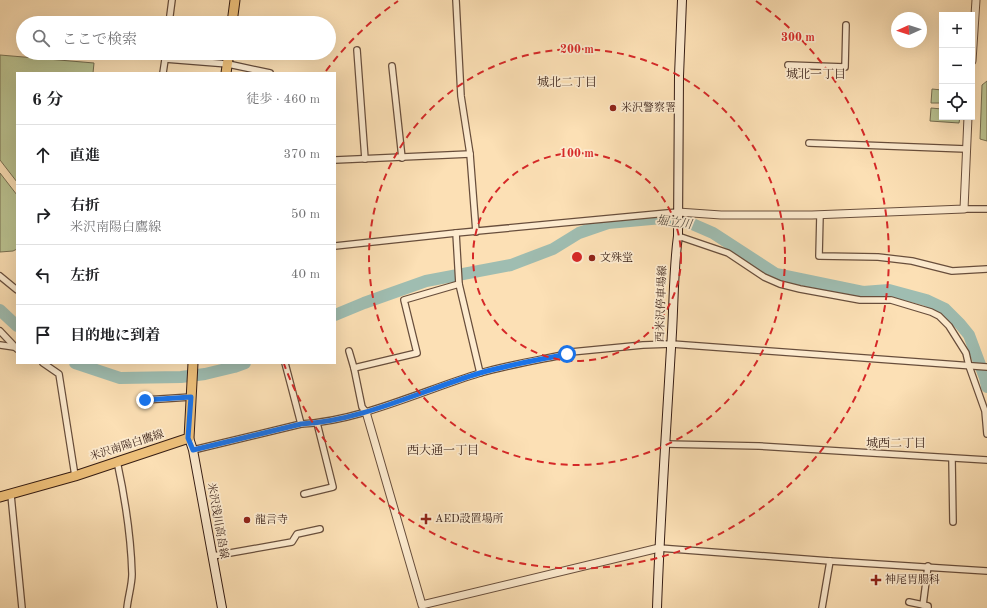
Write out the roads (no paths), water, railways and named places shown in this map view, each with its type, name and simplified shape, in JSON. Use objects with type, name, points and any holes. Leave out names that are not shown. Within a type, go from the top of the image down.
[{"type":"main road","points":[[233,16],[235,0]]},
{"type":"main road","name":"西米沢停車場線","points":[[657,608],[665,444],[672,344],[674,261],[678,236],[679,76],[682,0]]},
{"type":"main road","points":[[188,438],[193,366]]},
{"type":"main road","name":"米沢南陽白鷹線","points":[[0,497],[75,476],[188,438]]},
{"type":"main road","name":"米沢浅川高畠線","points":[[188,438],[193,450],[222,608]]},
{"type":"street","points":[[170,16],[172,0]]},
{"type":"street","points":[[456,0],[461,96],[470,154],[476,232]]},
{"type":"street","points":[[973,48],[976,0]]},
{"type":"street","points":[[788,65],[845,67],[846,25]]},
{"type":"street","points":[[357,50],[365,160]]},
{"type":"street","points":[[164,72],[166,60]]},
{"type":"street","points":[[186,60],[227,68],[261,72]]},
{"type":"street","points":[[392,66],[402,158]]},
{"type":"street","points":[[964,209],[968,120]]},
{"type":"street","points":[[809,143],[966,148]]},
{"type":"street","points":[[336,160],[365,160],[470,154]]},
{"type":"street","points":[[336,246],[456,233],[678,214],[820,215],[987,209]]},
{"type":"street","points":[[820,215],[819,256],[878,257],[912,261],[952,271],[987,269]]},
{"type":"street","points":[[456,233],[459,284],[480,373]]},
{"type":"street","points":[[678,236],[728,253],[764,277],[780,284],[860,300],[891,300],[931,312],[939,316],[949,326],[960,341],[972,366],[985,411],[987,434]]},
{"type":"street","points":[[0,276],[16,289]]},
{"type":"street","points":[[354,368],[417,353],[404,300],[459,284]]},
{"type":"street","points":[[0,331],[15,348]]},
{"type":"street","points":[[193,450],[301,424],[317,423],[366,412],[480,373],[567,354],[570,352],[643,345],[672,344],[987,367]]},
{"type":"street","points":[[0,345],[15,348]]},
{"type":"street","points":[[349,351],[362,406],[366,412],[422,605],[660,548],[987,571]]},
{"type":"street","points":[[44,364],[59,374],[75,476]]},
{"type":"street","points":[[285,364],[301,424]]},
{"type":"street","points":[[145,400],[191,394]]},
{"type":"street","points":[[304,494],[333,487],[317,423]]},
{"type":"street","points":[[665,444],[759,446],[987,460]]},
{"type":"street","points":[[952,459],[953,522]]},
{"type":"street","points":[[117,462],[124,492],[132,576],[127,608]]},
{"type":"street","points":[[11,495],[22,608]]},
{"type":"street","points":[[213,556],[292,542],[297,534],[320,529]]},
{"type":"street","points":[[822,608],[830,561]]},
{"type":"street","points":[[909,602],[925,607],[928,566]]},
{"type":"waterway","name":"堀立川","points":[[336,315],[426,281],[511,265],[553,249],[579,233],[608,223],[662,218],[690,223],[713,233],[776,274],[863,292],[889,290],[926,300],[945,309],[969,335],[987,387]]},
{"type":"waterway","name":"堀立川","points":[[0,310],[16,325]]},
{"type":"waterway","name":"堀立川","points":[[78,364],[120,378],[181,377],[205,374],[242,364]]},
{"type":"place","name":"米沢警察署","points":[[613,108]]},
{"type":"place","name":"文殊堂","points":[[592,258]]},
{"type":"place","name":"AED設置場所","points":[[426,519]]},
{"type":"place","name":"龍言寺","points":[[247,520]]},
{"type":"place","name":"神尾胃腸科","points":[[876,580]]},
{"type":"district","name":"城北一丁目","points":[[816,75]]},
{"type":"district","name":"城北二丁目","points":[[567,83]]},
{"type":"district","name":"城西二丁目","points":[[896,444]]},
{"type":"district","name":"西大通一丁目","points":[[443,451]]}]
